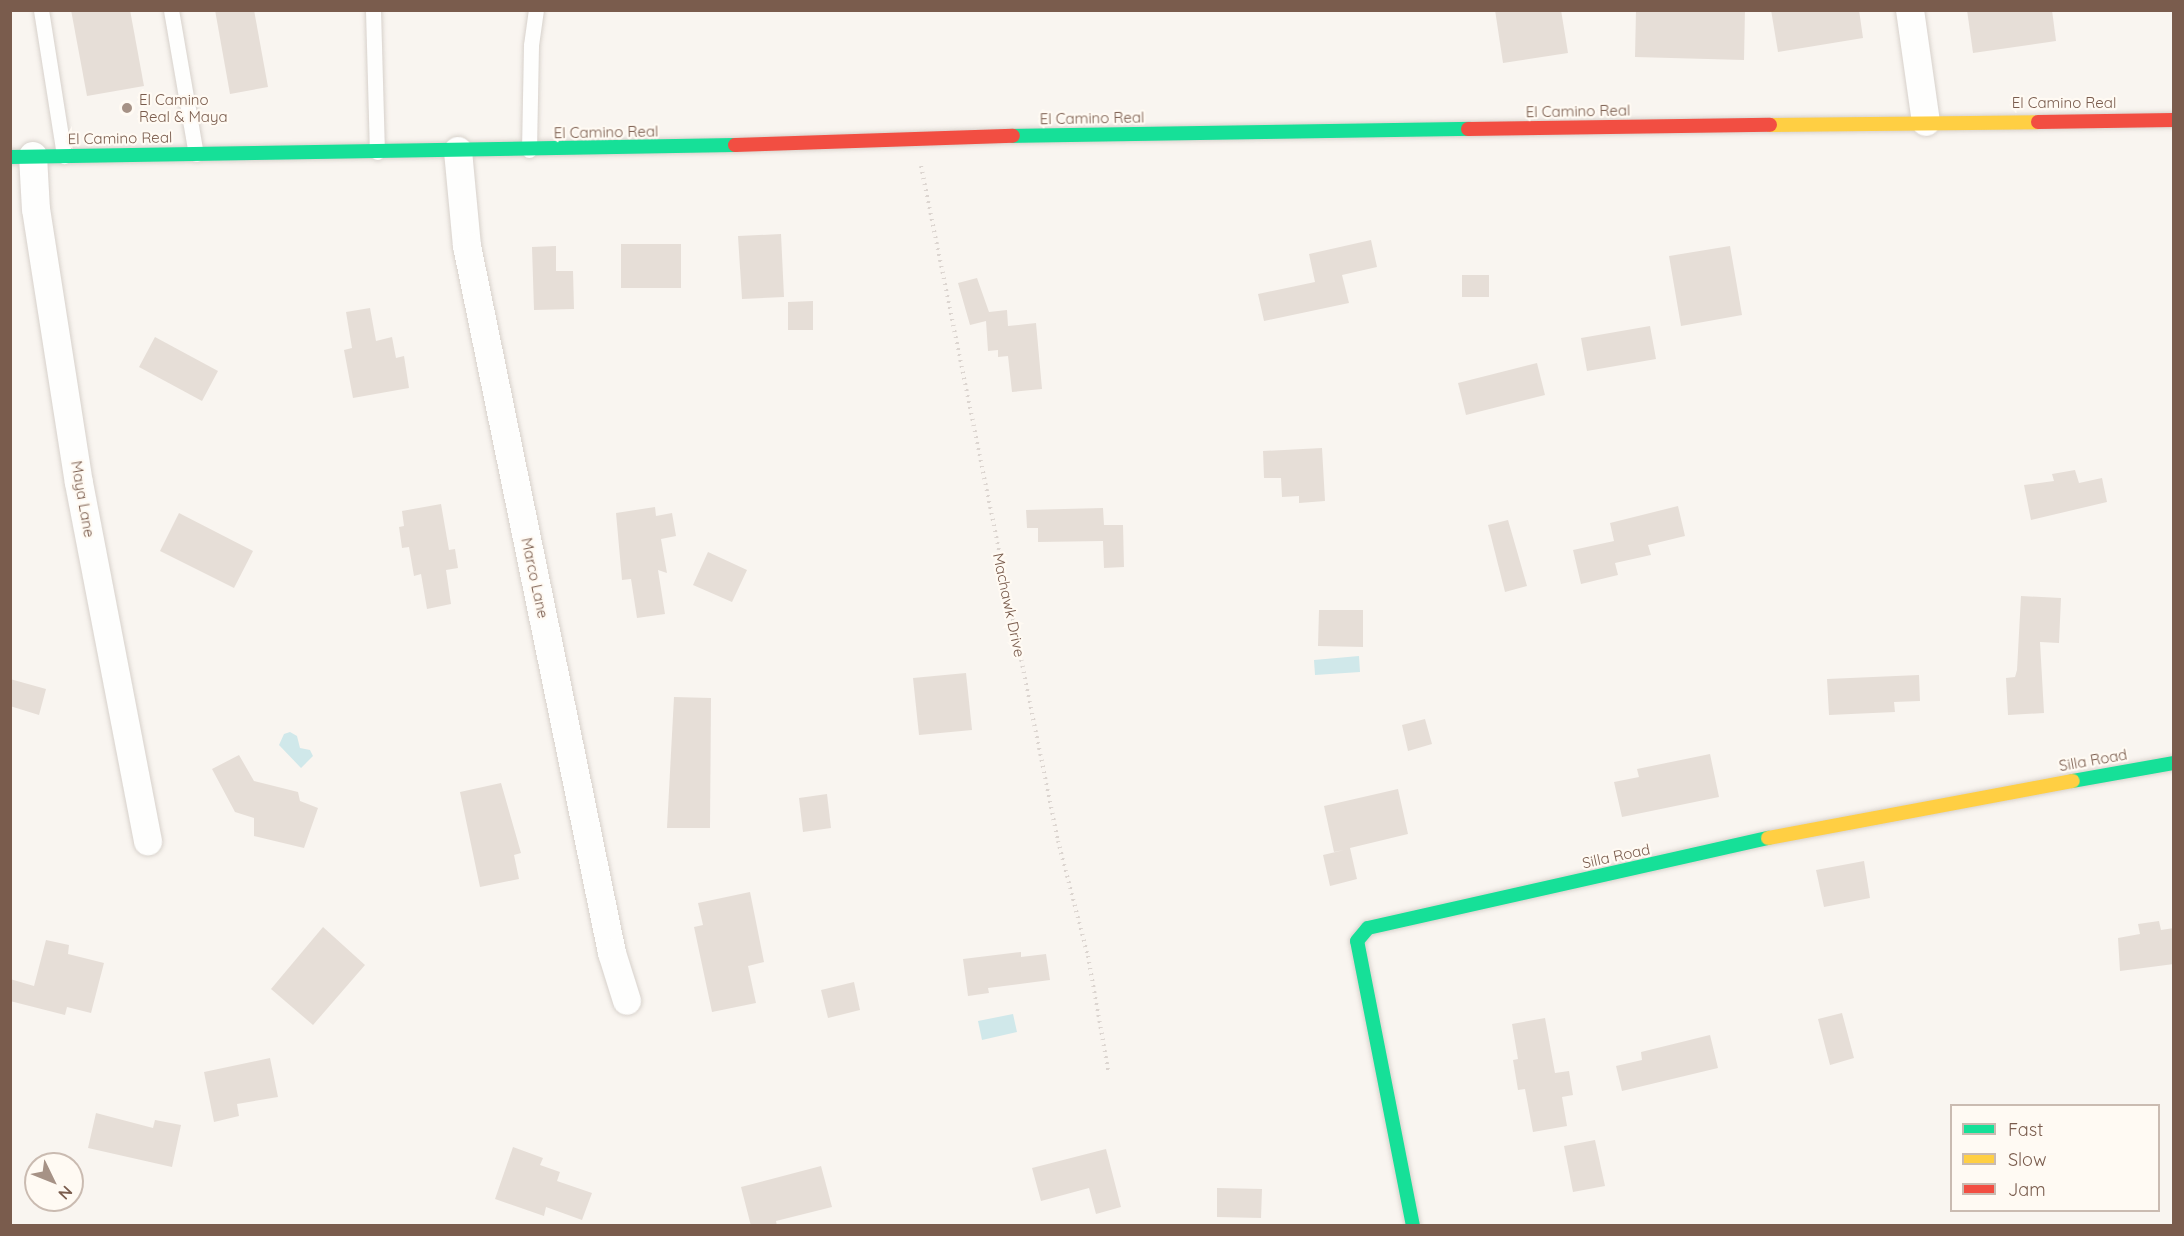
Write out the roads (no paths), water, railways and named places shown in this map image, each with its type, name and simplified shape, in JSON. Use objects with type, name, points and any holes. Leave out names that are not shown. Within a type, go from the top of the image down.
[{"type":"main road","name":"El Camino Real","points":[[22,156],[529,150],[915,138],[2174,120]]},
{"type":"main road","name":"Silla Road","points":[[1413,1226],[1357,940],[1368,928],[1816,827],[2174,763]]},
{"type":"street","points":[[1910,10],[1926,122]]},
{"type":"street","name":"Marco Lane","points":[[458,151],[467,246],[612,953],[627,1001]]},
{"type":"street","name":"Maya Lane","points":[[22,156],[36,209],[79,483],[148,841]]},
{"type":"lane","points":[[41,10],[64,156]]},
{"type":"lane","points":[[171,10],[196,154]]},
{"type":"lane","points":[[373,10],[377,152]]},
{"type":"lane","points":[[529,150],[531,45],[536,10]]},
{"type":"water","points":[[1359,656],[1360,672],[1315,675],[1314,660]]},
{"type":"water","points":[[290,732],[297,736],[300,748],[310,750],[313,756],[301,768],[279,745],[284,734]]},
{"type":"water","points":[[1013,1014],[1017,1032],[982,1040],[978,1021]]},
{"type":"place","name":"El Camino Real & Maya","points":[[127,108]]}]
